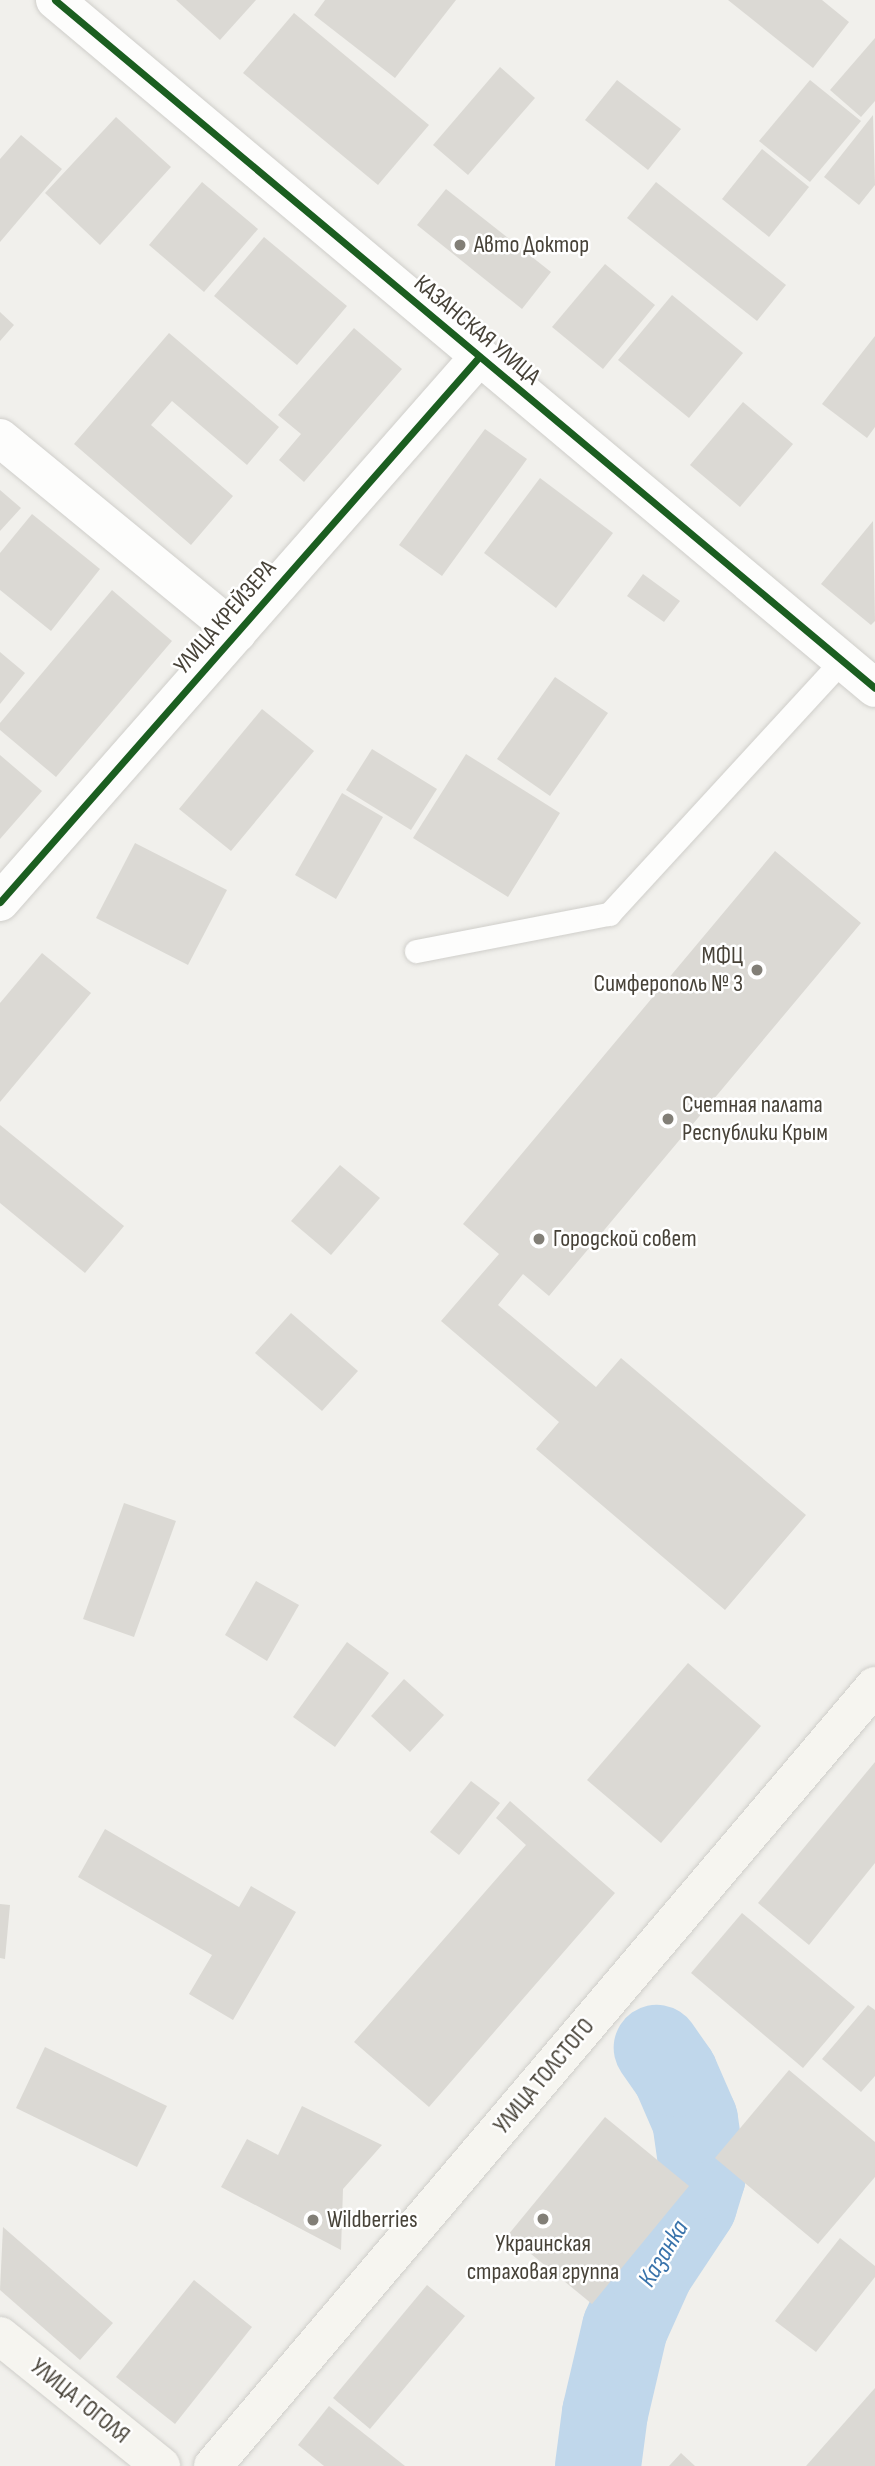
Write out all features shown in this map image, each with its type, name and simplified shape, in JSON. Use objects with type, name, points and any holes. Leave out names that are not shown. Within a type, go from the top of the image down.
[{"type":"main road","name":"УЛИЦА ТОЛСТОГО","points":[[213,2466],[875,1686]]},
{"type":"main road","name":"УЛИЦА ГОГОЛЯ","points":[[0,2336],[160,2466]]},
{"type":"street","name":"КАЗАНСКАЯ УЛИЦА","points":[[55,0],[875,688]]},
{"type":"street","name":"УЛИЦА КРЕЙЗЕРА","points":[[0,901],[479,357]]},
{"type":"street","points":[[0,438],[237,632]]},
{"type":"lane","points":[[416,951],[609,914],[842,660]]},
{"type":"building","points":[[176,0],[256,0],[220,40]]},
{"type":"building","points":[[325,0],[456,0],[395,78],[314,15]]},
{"type":"building","points":[[728,0],[822,0],[849,22],[813,68]]},
{"type":"building","points":[[294,13],[429,125],[378,185],[243,73]]},
{"type":"building","points":[[875,38],[875,101],[861,117],[830,90]]},
{"type":"building","points":[[500,67],[535,98],[468,175],[433,145]]},
{"type":"building","points":[[617,80],[681,129],[648,170],[585,120]]},
{"type":"building","points":[[810,80],[861,121],[810,182],[759,141]]},
{"type":"building","points":[[873,115],[875,185],[859,205],[824,177]]},
{"type":"building","points":[[116,117],[171,167],[100,245],[45,193]]},
{"type":"building","points":[[21,135],[62,169],[0,242],[0,159]]},
{"type":"building","points":[[762,149],[809,187],[769,237],[722,199]]},
{"type":"building","points":[[202,182],[258,229],[204,292],[149,245]]},
{"type":"building","points":[[656,182],[786,285],[757,321],[627,218]]},
{"type":"building","points":[[446,189],[551,272],[522,309],[417,225]]},
{"type":"building","points":[[264,237],[347,306],[297,365],[214,296]]},
{"type":"building","points":[[605,264],[655,305],[603,369],[552,327]]},
{"type":"building","points":[[672,295],[743,353],[689,418],[618,360]]},
{"type":"building","points":[[0,312],[14,325],[0,341]]},
{"type":"building","points":[[354,328],[402,369],[304,482],[279,460],[301,434],[278,415]]},
{"type":"building","points":[[169,333],[279,427],[247,465],[172,401],[151,425],[233,496],[191,545],[74,444]]},
{"type":"building","points":[[875,336],[875,427],[867,438],[822,404]]},
{"type":"building","points":[[743,402],[793,444],[740,507],[690,465]]},
{"type":"building","points":[[485,429],[527,459],[442,576],[399,545]]},
{"type":"building","points":[[540,478],[613,533],[556,608],[484,553]]},
{"type":"building","points":[[0,490],[21,508],[0,531]]},
{"type":"building","points":[[32,514],[100,569],[51,631],[0,590],[0,553]]},
{"type":"building","points":[[873,521],[875,621],[871,625],[821,584]]},
{"type":"building","points":[[643,574],[680,601],[664,622],[627,596]]},
{"type":"building","points":[[112,590],[172,641],[56,777],[0,730],[0,723]]},
{"type":"building","points":[[0,652],[25,673],[0,704]]},
{"type":"building","points":[[555,677],[608,713],[550,796],[497,759]]},
{"type":"building","points":[[262,709],[314,751],[231,851],[179,809]]},
{"type":"building","points":[[372,749],[437,789],[411,830],[346,790]]},
{"type":"building","points":[[466,754],[560,813],[508,897],[413,838]]},
{"type":"building","points":[[0,755],[42,791],[0,839]]},
{"type":"building","points":[[342,793],[383,817],[336,899],[295,875]]},
{"type":"building","points":[[135,843],[227,890],[188,965],[96,918]]},
{"type":"building","name":"Городской совет","points":[[775,851],[861,923],[549,1296],[523,1274],[498,1305],[596,1387],[621,1358],[806,1515],[725,1610],[536,1449],[559,1422],[441,1321],[499,1254],[463,1224]]},
{"type":"building","points":[[42,953],[91,993],[0,1102],[0,1003]]},
{"type":"building","points":[[0,1125],[124,1226],[85,1273],[0,1203]]},
{"type":"building","points":[[340,1165],[380,1198],[331,1255],[291,1221]]},
{"type":"building","points":[[291,1313],[358,1371],[322,1411],[255,1353]]},
{"type":"building","points":[[124,1503],[176,1521],[134,1637],[83,1619]]},
{"type":"building","points":[[256,1581],[299,1605],[267,1661],[225,1635]]},
{"type":"building","points":[[347,1642],[389,1673],[335,1747],[293,1717]]},
{"type":"building","points":[[688,1663],[761,1726],[661,1843],[587,1780]]},
{"type":"building","points":[[404,1679],[444,1715],[410,1752],[371,1716]]},
{"type":"building","points":[[875,1762],[875,1863],[809,1945],[758,1903]]},
{"type":"building","points":[[471,1781],[500,1803],[459,1855],[430,1832]]},
{"type":"building","points":[[510,1801],[615,1893],[429,2107],[354,2042],[526,1845],[496,1818]]},
{"type":"building","points":[[105,1829],[239,1907],[251,1886],[296,1912],[233,2020],[189,1994],[212,1955],[78,1877]]},
{"type":"building","points":[[0,1904],[10,1905],[5,1959],[0,1958]]},
{"type":"building","points":[[742,1913],[855,2007],[803,2068],[691,1973]]},
{"type":"building","points":[[868,2005],[875,2010],[875,2076],[861,2092],[822,2059]]},
{"type":"building","points":[[45,2047],[167,2106],[137,2167],[16,2108]]},
{"type":"building","points":[[789,2070],[875,2142],[875,2177],[818,2244],[715,2158]]},
{"type":"building","points":[[302,2106],[382,2145],[343,2189],[341,2250],[221,2187],[247,2139],[278,2155]]},
{"type":"building","points":[[605,2117],[689,2186],[592,2304],[508,2235]]},
{"type":"building","points":[[3,2227],[113,2323],[80,2360],[0,2290]]},
{"type":"building","points":[[840,2238],[875,2266],[875,2277],[816,2352],[775,2321]]},
{"type":"building","points":[[194,2280],[252,2327],[175,2424],[116,2377]]},
{"type":"building","points":[[427,2285],[465,2316],[370,2429],[333,2398]]},
{"type":"building","points":[[875,2388],[875,2466],[806,2466]]},
{"type":"building","points":[[329,2406],[405,2466],[324,2466],[298,2445]]},
{"type":"building","points":[[681,2453],[695,2466],[669,2466]]},
{"type":"waterway","name":"Казанка","points":[[598,2466],[605,2413],[625,2328],[651,2270],[694,2205],[703,2176],[695,2120],[675,2074],[657,2048]]},
{"type":"cycle path","points":[[55,0],[875,688]]},
{"type":"cycle path","points":[[0,902],[479,357]]},
{"type":"place","name":"Авто Доктор","points":[[460,245]]},
{"type":"place","name":"МФЦ Симферополь № 3","points":[[757,970]]},
{"type":"place","name":"Счетная палата Республики Крым","points":[[668,1119]]},
{"type":"place","name":"Городской совет","points":[[539,1239]]},
{"type":"place","name":"Украинская страховая группа","points":[[543,2219]]},
{"type":"place","name":"Wildberries","points":[[313,2220]]}]
